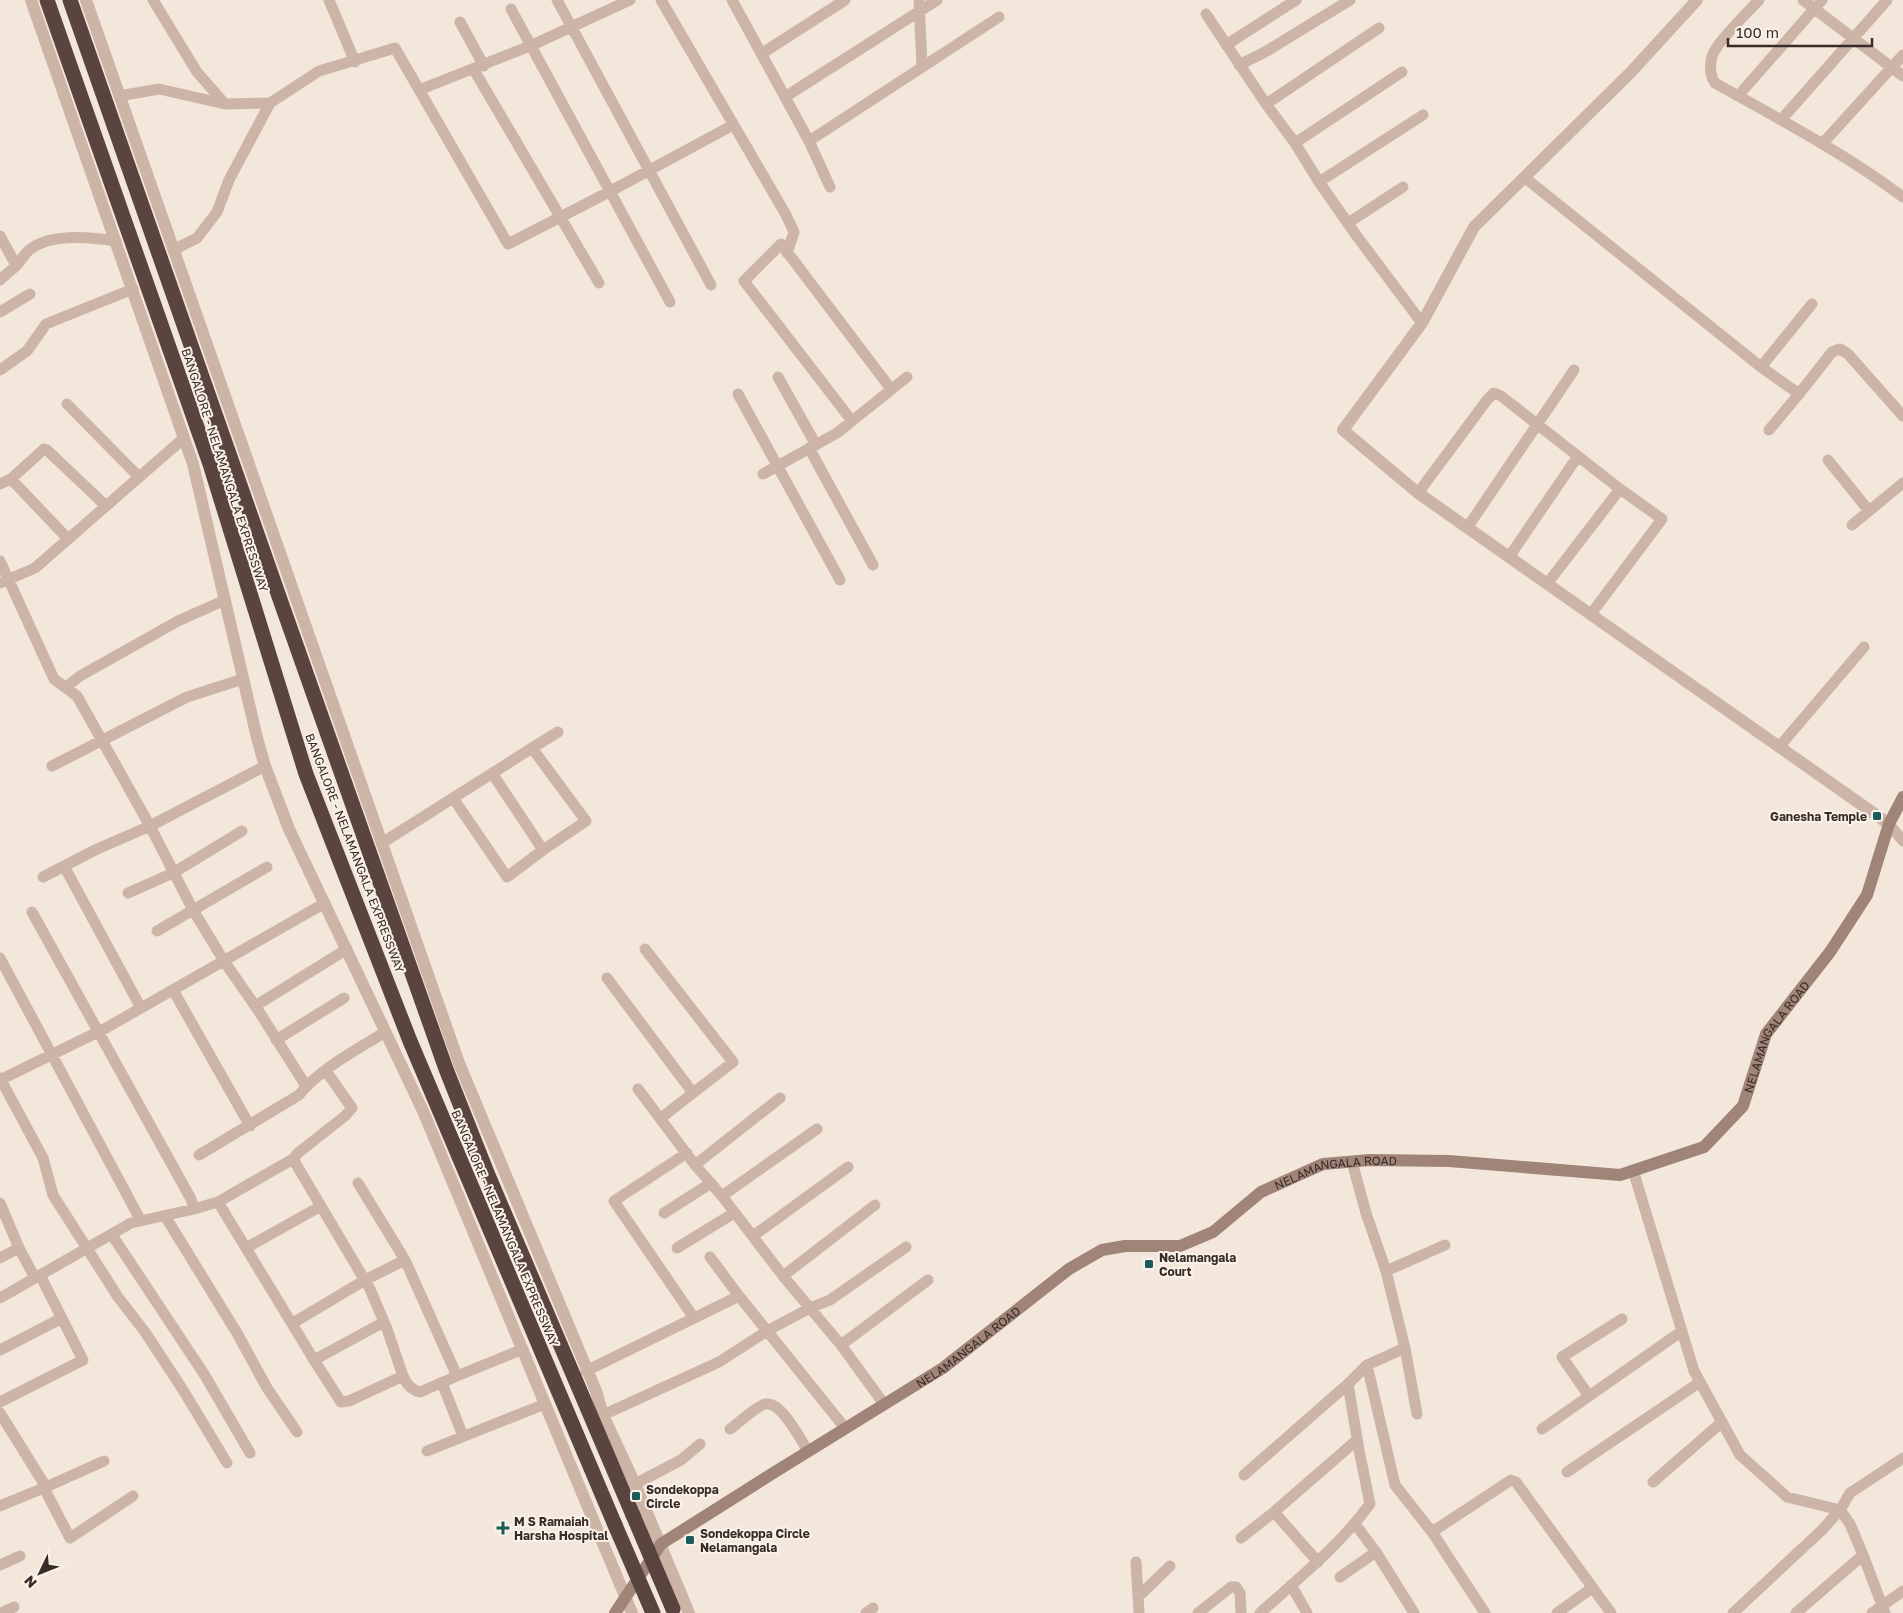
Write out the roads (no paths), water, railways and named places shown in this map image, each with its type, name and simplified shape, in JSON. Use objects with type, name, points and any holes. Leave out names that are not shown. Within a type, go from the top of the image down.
[{"type":"highway","name":"BANGALORE - NELAMANGALA EXPRESSWAY","points":[[47,0],[210,464],[306,774],[410,1041],[653,1613]]},
{"type":"highway","name":"BANGALORE - NELAMANGALA EXPRESSWAY","points":[[70,0],[443,1061],[488,1175],[674,1611]]},
{"type":"main road","name":"NELAMANGALA ROAD","points":[[661,1544],[943,1368],[1069,1269],[1102,1250],[1126,1246],[1180,1246],[1212,1232],[1261,1192],[1323,1164],[1449,1161],[1620,1175],[1704,1147],[1743,1106],[1766,1034],[1830,952],[1867,894],[1889,824],[1903,797]]},
{"type":"main road","points":[[615,1613],[661,1544]]},
{"type":"street","points":[[31,0],[193,464],[265,766],[289,829],[423,1111],[632,1613]]},
{"type":"street","points":[[86,0],[459,1063],[586,1371],[596,1391],[603,1415],[635,1484],[689,1613]]},
{"type":"street","points":[[153,0],[197,72],[224,104]]},
{"type":"street","points":[[329,0],[355,62]]},
{"type":"street","points":[[557,0],[711,285]]},
{"type":"street","points":[[419,90],[479,68],[572,28],[630,0]]},
{"type":"street","points":[[661,0],[785,213],[794,232],[787,253]]},
{"type":"street","points":[[732,0],[809,142],[830,187]]},
{"type":"street","points":[[761,54],[845,0]]},
{"type":"street","points":[[784,97],[919,6],[937,0]]},
{"type":"street","points":[[1226,45],[1296,0]]},
{"type":"street","points":[[1239,65],[1265,52],[1350,0]]},
{"type":"street","points":[[1697,0],[1630,72],[1474,227],[1422,323],[1343,430],[1418,493],[1889,824],[1903,841]]},
{"type":"street","points":[[1759,0],[1714,51],[1710,68],[1711,78],[1738,96],[1823,143],[1903,197]]},
{"type":"street","points":[[1803,0],[1818,4],[1853,38],[1903,76]]},
{"type":"street","points":[[1781,120],[1887,0]]},
{"type":"street","points":[[1738,96],[1818,4]]},
{"type":"street","points":[[919,6],[922,67]]},
{"type":"street","points":[[511,9],[670,302]]},
{"type":"street","points":[[1206,14],[1239,65],[1295,143],[1319,182],[1422,323]]},
{"type":"street","points":[[809,142],[999,17]]},
{"type":"street","points":[[460,22],[479,68],[560,218],[599,283]]},
{"type":"street","points":[[1266,104],[1379,28]]},
{"type":"street","points":[[173,250],[196,238],[217,212],[229,180],[270,103],[319,71],[355,62],[395,48],[508,244],[733,125]]},
{"type":"street","points":[[1823,143],[1903,55]]},
{"type":"street","points":[[1295,143],[1402,72]]},
{"type":"street","points":[[119,96],[159,89],[224,104],[270,103]]},
{"type":"street","points":[[1319,182],[1423,115]]},
{"type":"street","points":[[1524,177],[1761,367],[1798,394]]},
{"type":"street","points":[[1348,223],[1403,187]]},
{"type":"street","points":[[0,236],[16,265]]},
{"type":"street","points":[[0,280],[28,251],[42,242],[94,238],[116,241]]},
{"type":"street","points":[[852,421],[744,281],[781,244],[891,389]]},
{"type":"street","points":[[0,370],[27,351],[46,324],[133,289]]},
{"type":"street","points":[[0,311],[30,294]]},
{"type":"street","points":[[1761,367],[1812,304]]},
{"type":"street","points":[[1769,430],[1832,352],[1840,349],[1848,354],[1903,416]]},
{"type":"street","points":[[1467,528],[1574,370]]},
{"type":"street","points":[[763,474],[837,433],[907,376]]},
{"type":"street","points":[[778,377],[873,565]]},
{"type":"street","points":[[1418,493],[1494,393],[1501,396],[1620,489],[1662,519],[1591,614]]},
{"type":"street","points":[[738,394],[840,580]]},
{"type":"street","points":[[67,404],[139,477]]},
{"type":"street","points":[[4,581],[35,568],[184,438]]},
{"type":"street","points":[[68,539],[5,482],[44,450],[47,450],[106,506]]},
{"type":"street","points":[[1509,557],[1578,456]]},
{"type":"street","points":[[1828,460],[1869,511]]},
{"type":"street","points":[[1852,525],[1903,483]]},
{"type":"street","points":[[1547,584],[1620,489]]},
{"type":"street","points":[[0,561],[4,581],[54,679],[77,696],[150,826],[193,910],[306,1086]]},
{"type":"street","points":[[66,687],[80,676],[178,621],[225,600]]},
{"type":"street","points":[[1779,747],[1864,647]]},
{"type":"street","points":[[52,766],[187,697],[243,678]]},
{"type":"street","points":[[382,844],[558,732]]},
{"type":"street","points":[[453,798],[508,877],[543,850],[586,821],[532,748]]},
{"type":"street","points":[[44,877],[150,826],[265,766]]},
{"type":"street","points":[[492,773],[543,850]]},
{"type":"street","points":[[128,893],[173,873],[242,831]]},
{"type":"street","points":[[64,866],[141,1008]]},
{"type":"street","points":[[157,931],[267,867]]},
{"type":"street","points":[[227,1463],[183,1390],[145,1332],[118,1297],[53,1194],[43,1158],[0,1079],[98,1032],[325,903]]},
{"type":"street","points":[[32,912],[192,1199],[194,1209]]},
{"type":"street","points":[[255,1006],[347,949]]},
{"type":"street","points":[[645,949],[733,1062],[660,1118]]},
{"type":"street","points":[[0,958],[141,1221]]},
{"type":"street","points":[[607,978],[692,1093]]},
{"type":"street","points":[[173,990],[250,1126]]},
{"type":"street","points":[[276,1040],[344,998]]},
{"type":"street","points":[[199,1155],[299,1095],[306,1086],[326,1071],[385,1032]]},
{"type":"street","points":[[0,1298],[131,1223],[218,1202],[293,1159],[352,1108],[326,1071]]},
{"type":"street","points":[[638,1089],[782,1276],[841,1345],[884,1404]]},
{"type":"street","points":[[695,1165],[780,1098]]},
{"type":"street","points":[[722,1196],[817,1128]]},
{"type":"street","points":[[687,1153],[614,1201],[694,1318]]},
{"type":"street","points":[[293,1159],[366,1280],[384,1322],[403,1376],[415,1391],[420,1392],[522,1349]]},
{"type":"street","points":[[1352,1162],[1366,1213],[1386,1271],[1405,1348],[1417,1414]]},
{"type":"street","points":[[752,1236],[848,1168]]},
{"type":"street","points":[[1634,1170],[1694,1371],[1740,1455],[1787,1497],[1840,1510],[1850,1524],[1883,1609]]},
{"type":"street","points":[[358,1183],[405,1260],[457,1376]]},
{"type":"street","points":[[664,1213],[711,1183]]},
{"type":"street","points":[[218,1202],[341,1402],[349,1401],[403,1376]]},
{"type":"street","points":[[0,1203],[3,1218],[62,1318],[83,1360],[0,1402]]},
{"type":"street","points":[[246,1248],[321,1206]]},
{"type":"street","points":[[782,1276],[875,1206]]},
{"type":"street","points":[[677,1248],[734,1212]]},
{"type":"street","points":[[165,1216],[237,1333],[267,1388],[297,1432]]},
{"type":"street","points":[[112,1234],[204,1374],[250,1453]]},
{"type":"street","points":[[1386,1271],[1445,1245]]},
{"type":"street","points":[[603,1415],[719,1362],[767,1331],[810,1308],[830,1300],[906,1247]]},
{"type":"street","points":[[0,1258],[19,1248]]},
{"type":"street","points":[[710,1257],[845,1428]]},
{"type":"street","points":[[293,1323],[366,1280],[405,1260]]},
{"type":"street","points":[[841,1345],[928,1280]]},
{"type":"street","points":[[586,1371],[740,1296]]},
{"type":"street","points":[[0,1350],[62,1318]]},
{"type":"street","points":[[1588,1396],[1562,1357],[1622,1319]]},
{"type":"street","points":[[314,1360],[384,1322]]},
{"type":"street","points":[[1542,1429],[1682,1331]]},
{"type":"street","points":[[1244,1475],[1367,1365],[1405,1348]]},
{"type":"street","points":[[1367,1365],[1395,1485],[1432,1532],[1485,1613]]},
{"type":"street","points":[[1567,1472],[1700,1382]]},
{"type":"street","points":[[442,1383],[464,1436]]},
{"type":"street","points":[[1260,1613],[1318,1562],[1355,1524],[1370,1504],[1348,1384]]},
{"type":"street","points":[[730,1429],[763,1404],[772,1403],[779,1408],[808,1451]]},
{"type":"street","points":[[427,1451],[545,1404]]},
{"type":"street","points":[[0,1413],[45,1487],[70,1538],[133,1496]]},
{"type":"street","points":[[1653,1482],[1722,1422]]},
{"type":"street","points":[[1241,1538],[1357,1440]]},
{"type":"street","points":[[635,1484],[681,1460],[700,1444]]},
{"type":"street","points":[[1733,1613],[1822,1530],[1840,1510],[1850,1493],[1903,1458]]},
{"type":"street","points":[[0,1506],[104,1461]]},
{"type":"street","points":[[1432,1532],[1511,1480],[1516,1482],[1610,1613]]},
{"type":"street","points":[[1274,1512],[1318,1562]]},
{"type":"street","points":[[1355,1524],[1376,1552],[1414,1613]]},
{"type":"street","points":[[1340,1577],[1376,1552]]},
{"type":"street","points":[[1796,1613],[1863,1555]]},
{"type":"street","points":[[0,1565],[20,1556]]},
{"type":"street","points":[[1136,1562],[1139,1613]]},
{"type":"street","points":[[1138,1597],[1170,1566]]},
{"type":"street","points":[[1290,1585],[1307,1613]]},
{"type":"street","points":[[1198,1613],[1231,1587],[1236,1587],[1240,1593],[1242,1613]]},
{"type":"street","points":[[1557,1613],[1592,1588]]},
{"type":"street","points":[[1872,1613],[1883,1609],[1903,1590]]},
{"type":"street","points":[[1,1613],[14,1607]]},
{"type":"place","name":"Ganesha Temple","points":[[1877,816]]},
{"type":"place","name":"Nelamangala Court","points":[[1149,1264]]},
{"type":"place","name":"Sondekoppa Circle","points":[[636,1496]]},
{"type":"place","name":"M S Ramaiah Harsha Hospital","points":[[503,1528]]},
{"type":"place","name":"Sondekoppa Circle Nelamangala","points":[[690,1540]]}]
